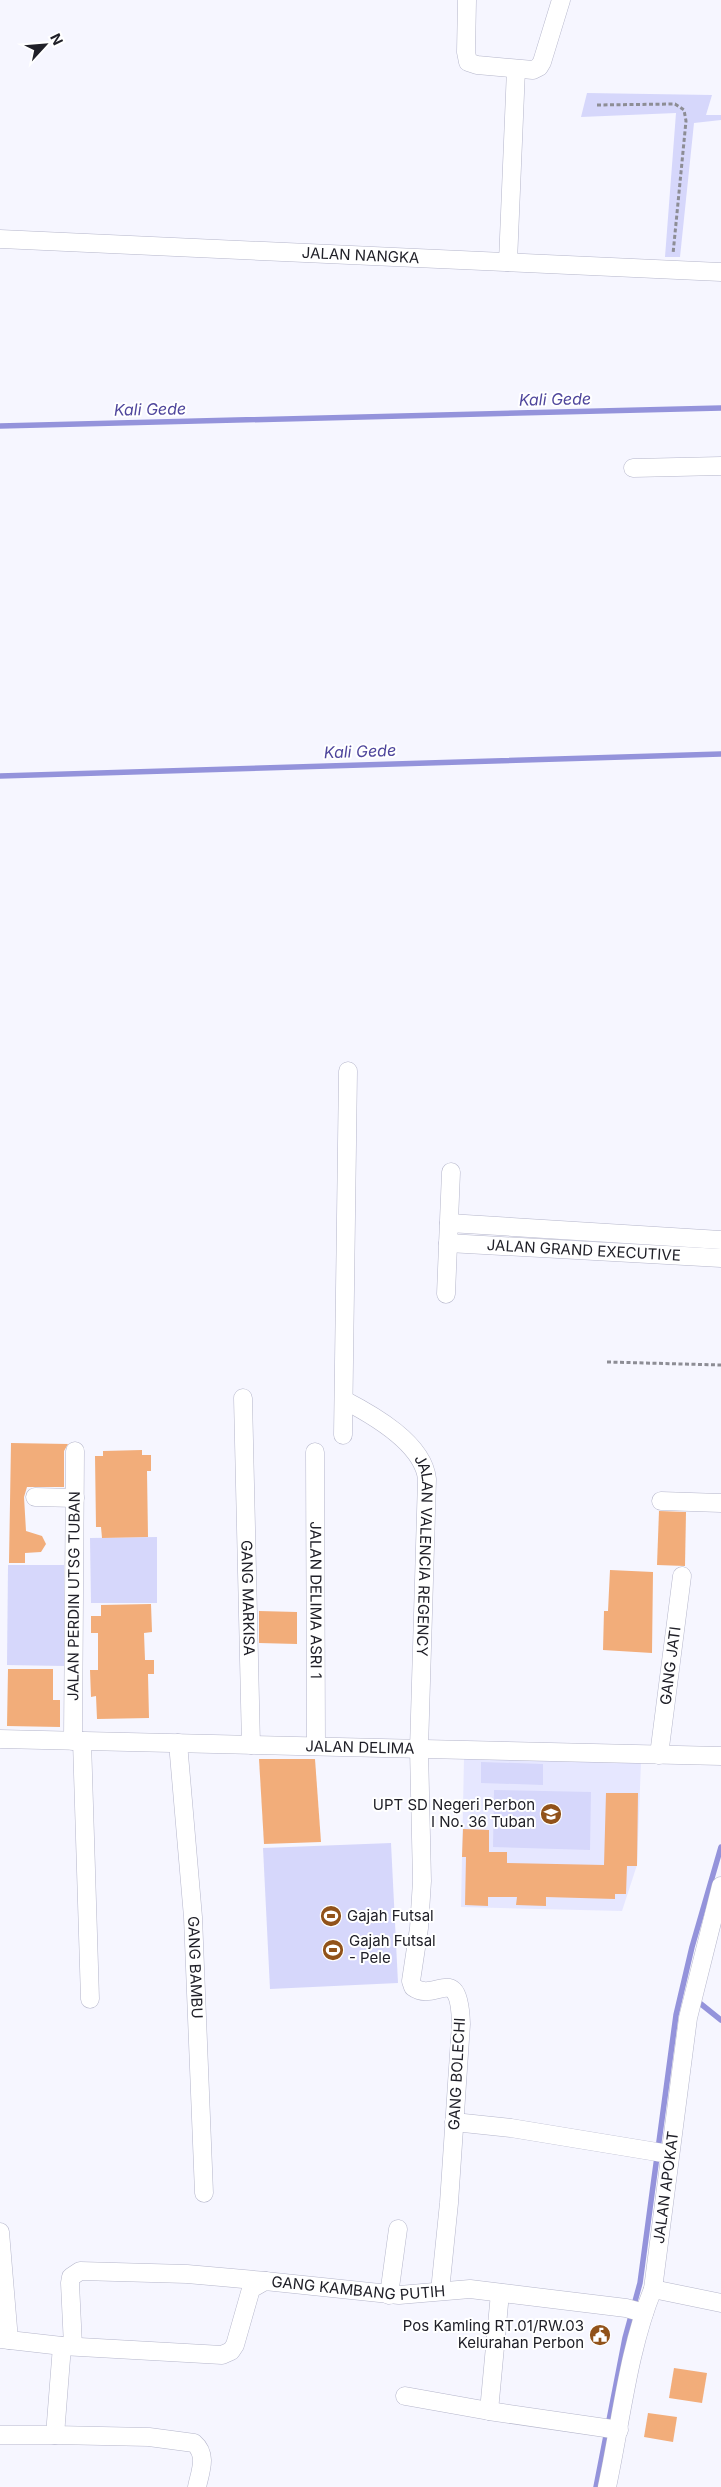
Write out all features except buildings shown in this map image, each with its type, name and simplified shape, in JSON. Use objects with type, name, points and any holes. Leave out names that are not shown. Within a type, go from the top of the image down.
[{"type":"street","points":[[467,0],[466,52],[468,62],[477,65],[533,70],[540,66],[561,0]]},
{"type":"street","points":[[508,262],[516,69]]},
{"type":"street","name":"JALAN NANGKA","points":[[0,239],[721,272]]},
{"type":"street","points":[[633,468],[721,466]]},
{"type":"street","points":[[343,1435],[348,1071]]},
{"type":"street","points":[[446,1294],[451,1172]]},
{"type":"street","name":"JALAN GRAND EXECUTIVE","points":[[449,1223],[721,1240]]},
{"type":"street","points":[[615,1252],[616,1233]]},
{"type":"street","points":[[639,1253],[640,1235]]},
{"type":"street","name":"JALAN GRAND EXECUTIVE","points":[[448,1243],[721,1258]]},
{"type":"street","name":"GANG MARKISA","points":[[242,1398],[251,1745]]},
{"type":"street","name":"JALAN VALENCIA REGENCY","points":[[344,1400],[369,1414],[397,1434],[416,1455],[426,1475],[419,1749]]},
{"type":"street","name":"JALAN PERDIN UTSG TUBAN","points":[[75,1451],[78,1741],[90,1999]]},
{"type":"street","name":"JALAN DELIMA ASRI 1","points":[[315,1452],[316,1746]]},
{"type":"street","points":[[35,1497],[75,1498]]},
{"type":"street","points":[[661,1501],[721,1503]]},
{"type":"street","name":"GANG JATI","points":[[659,1755],[682,1576]]},
{"type":"street","name":"JALAN DELIMA","points":[[0,1739],[721,1756]]},
{"type":"street","name":"GANG BAMBU","points":[[178,1743],[193,1917],[204,2193]]},
{"type":"street","name":"GANG BOLECHI","points":[[419,1749],[422,1881],[419,1928],[411,1981],[413,1987],[418,1990],[449,1988],[455,1991],[459,1998],[461,2024],[440,2290]]},
{"type":"street","name":"JALAN APOKAT","points":[[607,2487],[610,2428],[636,2311],[653,2289],[662,2153],[695,1986],[714,1937],[721,1886]]},
{"type":"street","points":[[454,2122],[511,2128],[662,2153]]},
{"type":"street","points":[[389,2295],[398,2229]]},
{"type":"street","points":[[0,2232],[4,2340]]},
{"type":"street","points":[[56,2435],[68,2346],[70,2283],[72,2277],[80,2271],[187,2274],[268,2281]]},
{"type":"street","name":"GANG KAMBANG PUTIH","points":[[4,2340],[68,2346],[225,2354],[235,2344],[251,2289],[260,2282],[268,2281],[389,2295],[470,2289],[636,2311]]},
{"type":"street","points":[[653,2289],[721,2302]]},
{"type":"street","points":[[489,2411],[500,2293]]},
{"type":"street","points":[[405,2396],[489,2411],[610,2428]]},
{"type":"street","points":[[0,2435],[149,2437],[194,2444],[199,2448],[202,2459],[197,2487]]},
{"type":"path","points":[[597,105],[675,104],[684,110],[686,121],[672,270]]},
{"type":"path","points":[[607,1362],[721,1365]]},
{"type":"shaded area","points":[[587,93],[712,95],[706,115],[721,115],[721,120],[694,123],[680,257],[665,257],[676,113],[581,117]]},
{"type":"shaded area","points":[[157,1537],[157,1603],[91,1603],[90,1538]]},
{"type":"shaded area","points":[[8,1565],[64,1565],[64,1666],[7,1665]]},
{"type":"shaded area","name":"UPT SD Negeri Perbon I No. 36 Tuban","points":[[464,1758],[641,1762],[637,1865],[622,1911],[461,1907]]},
{"type":"shaded area","points":[[481,1762],[543,1764],[543,1785],[481,1783]]},
{"type":"shaded area","points":[[494,1790],[591,1792],[590,1850],[493,1847]]},
{"type":"shaded area","name":"Gajah Futsal","points":[[391,1843],[398,1983],[270,1989],[263,1848]]},
{"type":"waterway","name":"Kali Gede","points":[[0,426],[721,408]]},
{"type":"waterway","name":"Kali Gede","points":[[0,776],[721,754]]},
{"type":"waterway","points":[[596,2487],[625,2338],[640,2283],[676,2015],[692,1947],[721,1847]]},
{"type":"waterway","points":[[696,2000],[721,2020]]},
{"type":"place","name":"UPT SD Negeri Perbon I No. 36 Tuban","points":[[551,1814]]},
{"type":"place","name":"Gajah Futsal","points":[[331,1916]]},
{"type":"place","name":"Gajah Futsal - Pele","points":[[333,1950]]},
{"type":"place","name":"Pos Kamling RT.01/RW.03 Kelurahan Perbon","points":[[600,2335]]}]
